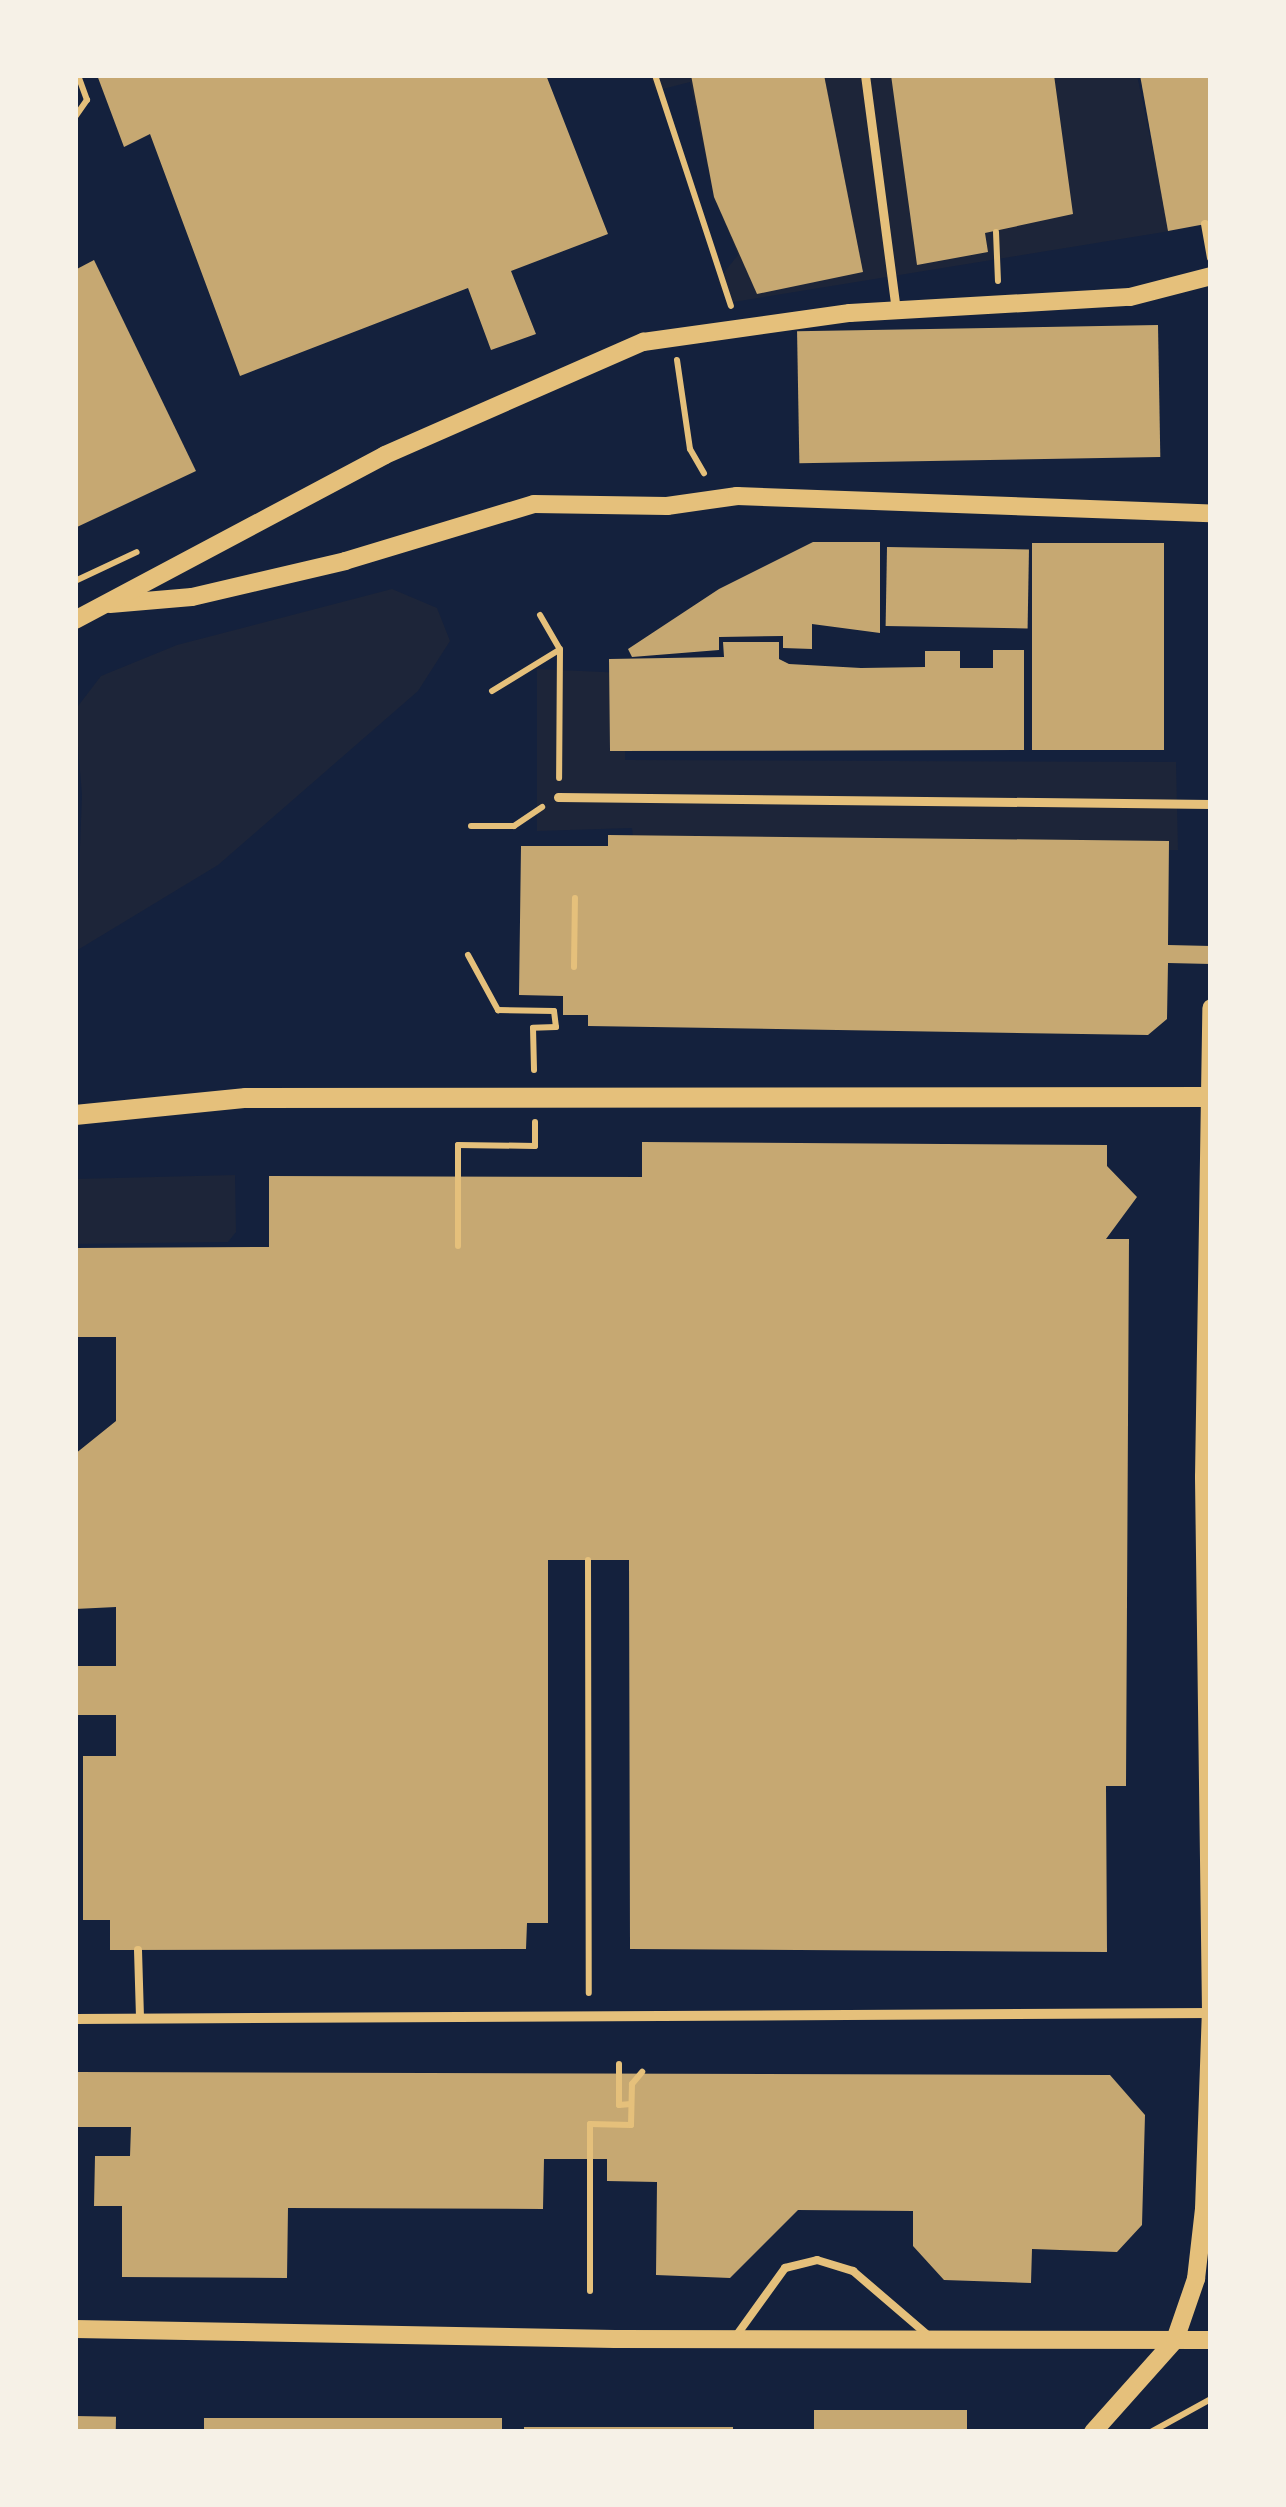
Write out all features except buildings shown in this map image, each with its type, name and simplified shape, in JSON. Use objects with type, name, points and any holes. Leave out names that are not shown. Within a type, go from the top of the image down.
[{"type":"main road","points":[[75,1114],[246,1098],[1208,1096]]},
{"type":"street","points":[[866,75],[896,311]]},
{"type":"street","points":[[75,620],[408,444],[588,362],[676,334],[1000,302],[1130,297],[1211,276]]},
{"type":"street","points":[[104,604],[192,597],[345,561],[534,504],[667,506],[737,496],[1211,513]]},
{"type":"street","points":[[558,797],[1211,804]]},
{"type":"street","points":[[1094,2432],[1175,2340],[1196,2279],[1204,2209],[1211,2012],[1211,1008]]},
{"type":"street","points":[[75,2018],[1211,2012]]},
{"type":"street","points":[[75,2329],[734,2340],[1211,2340]]},
{"type":"lane","points":[[1205,224],[1211,257]]},
{"type":"lane","points":[[138,1950],[140,2018]]},
{"type":"lane","points":[[734,2340],[785,2268],[817,2260],[852,2271],[933,2340]]},
{"type":"path","points":[[75,117],[87,100],[78,75]]},
{"type":"path","points":[[655,75],[738,326]]},
{"type":"path","points":[[996,232],[1000,302]]},
{"type":"path","points":[[676,334],[690,449],[709,482],[737,496]]},
{"type":"path","points":[[540,615],[560,649],[558,797]]},
{"type":"path","points":[[492,691],[560,649]]},
{"type":"path","points":[[470,826],[514,826]]},
{"type":"path","points":[[574,967],[575,898]]},
{"type":"path","points":[[468,955],[498,1010],[554,1011]]},
{"type":"path","points":[[588,1560],[589,1970]]},
{"type":"path","points":[[619,2064],[619,2105],[631,2104]]},
{"type":"path","points":[[590,2291],[590,2124],[631,2125],[632,2084],[642,2072]]},
{"type":"path","points":[[1151,2432],[1211,2400]]},
{"type":"shaded area","points":[[650,75],[1137,75],[1170,231],[727,303],[718,280],[738,255],[714,197],[690,82],[655,91]]},
{"type":"shaded area","points":[[392,589],[437,608],[450,641],[418,691],[218,865],[76,951],[82,795],[75,710],[101,676],[177,645]]},
{"type":"shaded area","points":[[537,669],[625,673],[625,760],[1176,762],[1178,850],[634,848],[632,828],[537,831]]},
{"type":"shaded area","points":[[235,1175],[236,1232],[228,1242],[75,1244],[75,1179]]}]
